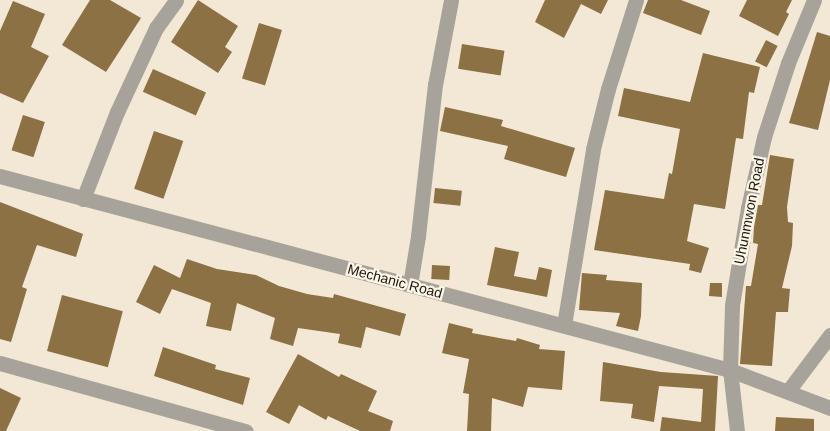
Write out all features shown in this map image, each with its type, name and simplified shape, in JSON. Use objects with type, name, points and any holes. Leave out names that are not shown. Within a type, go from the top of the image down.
[{"type":"street","points":[[83,198],[125,95],[156,28],[176,0]]},
{"type":"street","points":[[410,284],[436,85],[451,0]]},
{"type":"street","points":[[564,325],[593,149],[636,0]]},
{"type":"street","name":"Uhunmwon Road","points":[[737,431],[730,370],[732,305],[748,208],[779,91],[814,0]]},
{"type":"street","name":"Mechanic Road","points":[[0,176],[730,370],[788,390],[830,408]]},
{"type":"street","points":[[788,390],[830,336]]},
{"type":"street","points":[[0,364],[246,431]]},
{"type":"building","points":[[90,0],[110,0],[141,18],[106,72],[62,45]]},
{"type":"building","points":[[198,0],[238,26],[225,47],[232,52],[218,73],[171,42]]},
{"type":"building","points":[[545,0],[608,0],[601,14],[581,4],[564,38],[535,22]]},
{"type":"building","points":[[648,0],[681,0],[710,11],[701,35],[643,13]]},
{"type":"building","points":[[747,0],[792,0],[786,12],[789,14],[778,36],[739,16]]},
{"type":"building","points":[[13,1],[45,14],[31,47],[49,56],[23,103],[0,93],[0,31]]},
{"type":"building","points":[[259,23],[282,30],[265,85],[242,78]]},
{"type":"building","points":[[817,32],[830,36],[830,80],[818,130],[789,123]]},
{"type":"building","points":[[766,40],[778,46],[767,67],[755,61]]},
{"type":"building","points":[[462,44],[504,51],[501,75],[458,69]]},
{"type":"building","points":[[703,53],[760,67],[754,93],[749,92],[743,139],[736,138],[725,209],[694,204],[687,241],[709,248],[701,273],[689,270],[690,264],[594,250],[605,190],[664,199],[669,173],[672,174],[680,129],[618,116],[624,88],[690,102]]},
{"type":"building","points":[[153,69],[206,93],[196,115],[143,92]]},
{"type":"building","points":[[445,107],[503,120],[501,126],[575,148],[566,177],[504,159],[508,146],[440,131]]},
{"type":"building","points":[[23,115],[45,122],[33,157],[12,150]]},
{"type":"building","points":[[154,131],[183,141],[163,199],[134,189]]},
{"type":"building","points":[[770,155],[794,159],[787,207],[788,222],[793,223],[792,246],[782,288],[790,289],[788,312],[776,312],[772,366],[740,364],[746,286],[751,286],[758,244],[753,243],[754,227],[758,205],[762,205]]},
{"type":"building","points":[[435,188],[462,191],[460,206],[433,203]]},
{"type":"building","points":[[0,202],[83,234],[76,257],[37,245],[22,287],[27,289],[11,342],[0,339]]},
{"type":"building","points":[[495,247],[519,252],[514,276],[536,280],[539,267],[552,270],[547,297],[487,285]]},
{"type":"building","points":[[187,259],[217,269],[256,275],[279,286],[307,294],[333,298],[334,294],[406,314],[400,336],[366,327],[361,348],[338,343],[340,334],[298,328],[293,346],[270,339],[275,318],[237,303],[231,331],[206,326],[211,303],[172,289],[160,314],[136,302],[154,265],[180,278]]},
{"type":"building","points":[[432,265],[450,266],[449,280],[431,279]]},
{"type":"building","points":[[582,273],[607,275],[606,280],[642,283],[641,316],[638,331],[616,326],[620,313],[579,310]]},
{"type":"building","points":[[710,283],[722,283],[722,297],[709,296]]},
{"type":"building","points":[[62,295],[123,311],[108,367],[47,351]]},
{"type":"building","points":[[449,323],[473,329],[472,333],[516,341],[517,338],[540,345],[539,349],[565,351],[562,390],[528,387],[523,407],[492,398],[491,431],[467,431],[469,394],[463,393],[469,359],[442,353]]},
{"type":"building","points":[[163,347],[216,365],[215,369],[250,378],[243,405],[154,376]]},
{"type":"building","points":[[298,354],[339,377],[341,374],[377,391],[368,411],[393,421],[390,431],[360,431],[328,416],[326,420],[299,405],[289,424],[266,412]]},
{"type":"building","points":[[603,362],[661,372],[718,376],[715,431],[660,431],[662,417],[701,422],[703,389],[659,386],[654,422],[631,418],[633,404],[600,401]]},
{"type":"building","points":[[0,388],[21,398],[6,431],[0,431]]},
{"type":"building","points":[[776,417],[814,419],[814,431],[775,431]]}]
